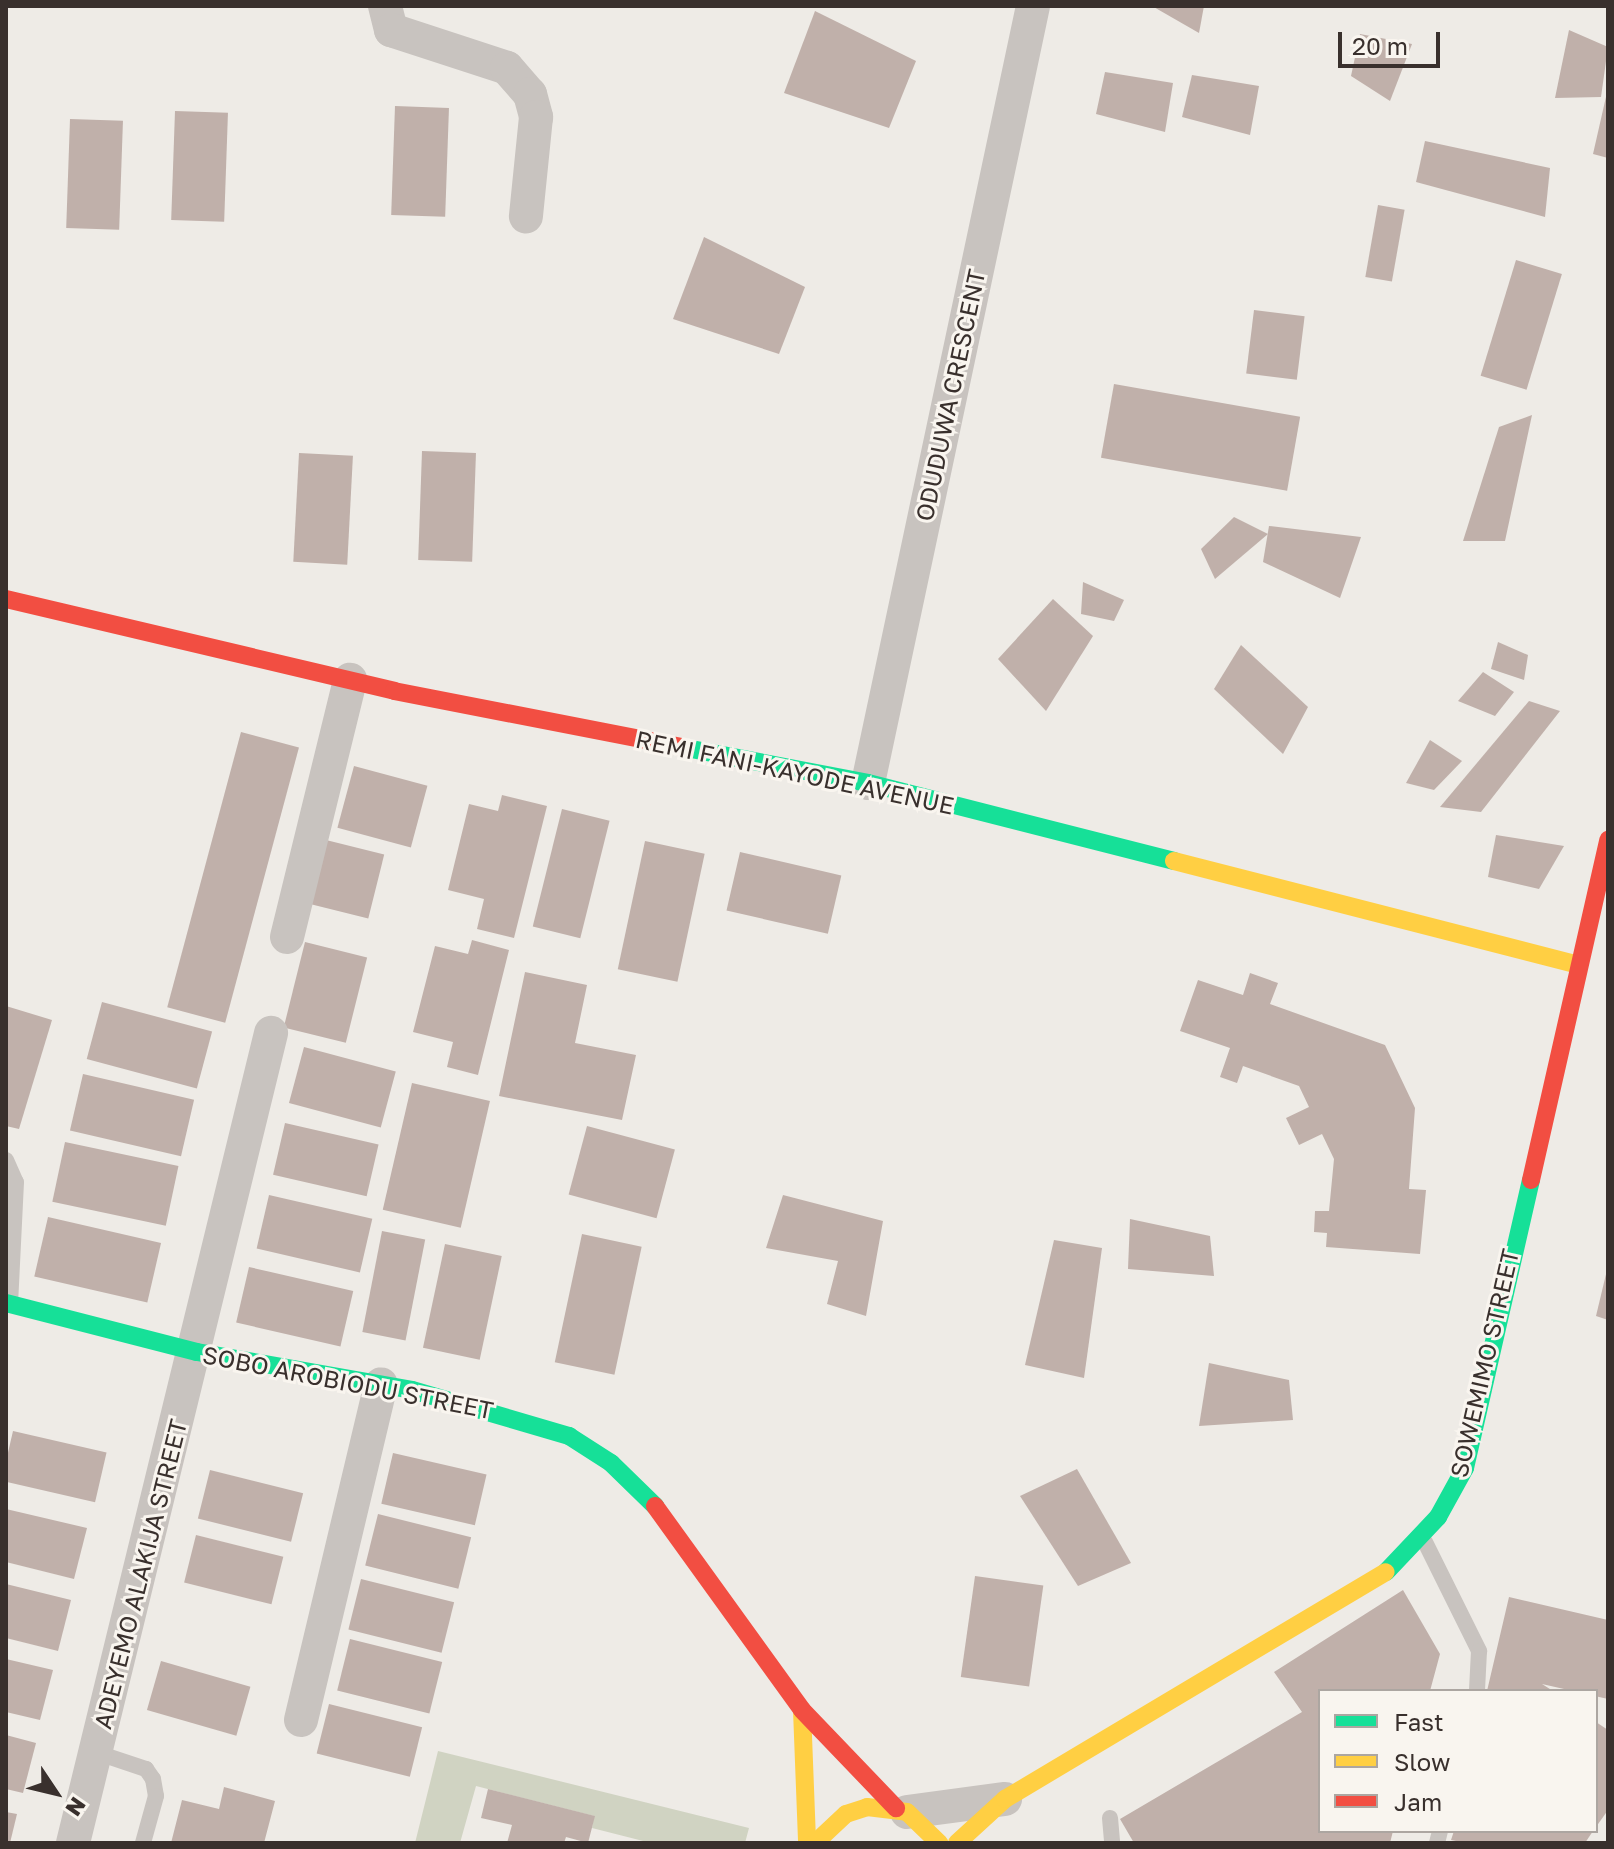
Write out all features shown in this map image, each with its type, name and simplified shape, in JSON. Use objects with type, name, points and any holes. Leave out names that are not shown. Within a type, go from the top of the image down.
[{"type":"street","points":[[385,6],[391,30],[507,68],[530,94],[536,117],[526,216]]},
{"type":"street","name":"ODUDUWA CRESCENT","points":[[868,783],[1033,6]]},
{"type":"street","name":"REMI FANI-KAYODE AVENUE","points":[[6,599],[350,680],[868,783],[1579,965]]},
{"type":"street","points":[[287,937],[350,680]]},
{"type":"street","name":"SOWEMIMO STREET","points":[[957,1843],[1005,1799],[1402,1563],[1423,1537],[1465,1468],[1608,840]]},
{"type":"street","name":"ADEYEMO ALAKIJA STREET","points":[[73,1843],[197,1352],[271,1033]]},
{"type":"street","name":"SOBO AROBIODU STREET","points":[[7,1310],[197,1352],[381,1384],[531,1420],[611,1463],[714,1580],[802,1710],[901,1810],[939,1843]]},
{"type":"street","points":[[301,1720],[381,1384]]},
{"type":"street","points":[[802,1710],[807,1843]]},
{"type":"street","name":"SOWEMIMO STREET","points":[[901,1810],[1005,1799]]},
{"type":"street","points":[[815,1843],[846,1814],[901,1810]]},
{"type":"lane","points":[[6,1160],[16,1182],[7,1310]]},
{"type":"lane","points":[[1423,1537],[1479,1651],[1477,1689]]},
{"type":"lane","points":[[95,1752],[146,1769],[153,1779],[143,1843]]},
{"type":"lane","points":[[1110,1818],[1112,1843]]},
{"type":"green space","points":[[438,1751],[749,1828],[745,1843],[651,1843],[592,1828],[594,1816],[476,1786],[460,1843],[415,1843]]},
{"type":"building","points":[[1152,6],[1204,6],[1199,33]]},
{"type":"building","points":[[815,11],[916,61],[889,128],[784,93]]},
{"type":"building","points":[[1569,30],[1608,47],[1601,97],[1555,98]]},
{"type":"building","points":[[1360,34],[1412,44],[1390,101],[1351,76]]},
{"type":"building","points":[[1105,72],[1173,83],[1165,132],[1096,114]]},
{"type":"building","points":[[1192,75],[1259,86],[1250,135],[1182,117]]},
{"type":"building","points":[[1608,88],[1608,158],[1593,154]]},
{"type":"building","points":[[395,106],[449,108],[445,217],[391,215]]},
{"type":"building","points":[[175,111],[228,113],[224,222],[171,220]]},
{"type":"building","points":[[70,119],[123,121],[119,230],[66,228]]},
{"type":"building","points":[[1425,141],[1550,168],[1545,217],[1416,182]]},
{"type":"building","points":[[1378,205],[1405,210],[1392,282],[1365,277]]},
{"type":"building","points":[[704,237],[805,287],[779,354],[673,319]]},
{"type":"building","points":[[1516,260],[1562,274],[1527,390],[1481,376]]},
{"type":"building","points":[[1254,310],[1305,316],[1297,380],[1246,374]]},
{"type":"building","points":[[1114,384],[1300,417],[1287,491],[1101,458]]},
{"type":"building","points":[[1532,415],[1505,541],[1463,541],[1499,427]]},
{"type":"building","points":[[422,451],[476,453],[472,562],[418,560]]},
{"type":"building","points":[[299,453],[353,456],[347,565],[293,562]]},
{"type":"building","points":[[1234,517],[1268,534],[1215,579],[1201,549]]},
{"type":"building","points":[[1269,526],[1361,537],[1340,598],[1263,562]]},
{"type":"building","points":[[1083,582],[1124,600],[1114,621],[1081,614]]},
{"type":"building","points":[[1053,599],[1093,636],[1046,711],[998,659]]},
{"type":"building","points":[[1498,642],[1528,655],[1524,680],[1491,669]]},
{"type":"building","points":[[1241,645],[1308,707],[1283,754],[1214,689]]},
{"type":"building","points":[[1483,672],[1514,692],[1495,716],[1458,701]]},
{"type":"building","points":[[1529,701],[1560,711],[1481,812],[1440,807]]},
{"type":"building","points":[[241,732],[299,748],[225,1023],[167,1007]]},
{"type":"building","points":[[1430,740],[1462,761],[1434,790],[1406,783]]},
{"type":"building","points":[[354,766],[427,786],[411,847],[337,828]]},
{"type":"building","points":[[502,795],[547,806],[514,938],[477,929],[484,899],[448,890],[469,804],[498,811]]},
{"type":"building","points":[[562,809],[610,821],[580,938],[533,926]]},
{"type":"building","points":[[1496,835],[1564,846],[1539,889],[1488,877]]},
{"type":"building","points":[[326,840],[384,855],[368,919],[310,904]]},
{"type":"building","points":[[645,841],[705,854],[677,982],[618,969]]},
{"type":"building","points":[[740,852],[841,875],[828,934],[727,910]]},
{"type":"building","points":[[472,940],[509,950],[478,1075],[447,1067],[453,1042],[413,1032],[435,946],[468,954]]},
{"type":"building","points":[[305,942],[367,957],[346,1043],[284,1027]]},
{"type":"building","points":[[525,972],[587,985],[575,1043],[636,1055],[622,1120],[499,1096]]},
{"type":"building","points":[[1250,973],[1278,983],[1270,1004],[1385,1045],[1415,1108],[1409,1189],[1426,1190],[1420,1254],[1326,1247],[1327,1233],[1314,1232],[1315,1211],[1329,1211],[1334,1159],[1322,1134],[1299,1145],[1286,1118],[1309,1107],[1299,1086],[1243,1066],[1237,1083],[1220,1077],[1230,1048],[1180,1031],[1198,980],[1243,995]]},
{"type":"building","points":[[102,1002],[212,1032],[197,1088],[87,1059]]},
{"type":"building","points":[[6,1006],[52,1020],[19,1129],[6,1126]]},
{"type":"building","points":[[304,1047],[396,1072],[381,1128],[289,1103]]},
{"type":"building","points":[[83,1074],[194,1100],[181,1156],[70,1131]]},
{"type":"building","points":[[412,1083],[490,1101],[461,1228],[383,1210]]},
{"type":"building","points":[[285,1123],[379,1145],[367,1196],[273,1175]]},
{"type":"building","points":[[587,1126],[675,1150],[657,1218],[569,1195]]},
{"type":"building","points":[[65,1142],[178,1166],[166,1226],[52,1202]]},
{"type":"building","points":[[269,1195],[372,1219],[360,1272],[257,1249]]},
{"type":"building","points":[[783,1195],[883,1221],[866,1316],[827,1304],[838,1261],[766,1248]]},
{"type":"building","points":[[48,1217],[161,1243],[147,1303],[34,1276]]},
{"type":"building","points":[[1130,1219],[1210,1236],[1214,1276],[1128,1269]]},
{"type":"building","points":[[382,1231],[425,1239],[406,1341],[362,1332]]},
{"type":"building","points":[[582,1234],[642,1247],[614,1375],[555,1362]]},
{"type":"building","points":[[1054,1240],[1102,1248],[1084,1378],[1025,1365]]},
{"type":"building","points":[[445,1244],[502,1256],[480,1360],[423,1348]]},
{"type":"building","points":[[249,1267],[353,1291],[340,1347],[236,1323]]},
{"type":"building","points":[[1608,1270],[1608,1320],[1596,1316]]},
{"type":"building","points":[[1209,1363],[1289,1380],[1293,1420],[1199,1426]]},
{"type":"building","points":[[13,1431],[107,1453],[95,1502],[6,1482],[6,1461]]},
{"type":"building","points":[[393,1453],[487,1475],[475,1525],[381,1504]]},
{"type":"building","points":[[1077,1469],[1131,1563],[1078,1586],[1020,1496]]},
{"type":"building","points":[[210,1470],[303,1493],[291,1542],[198,1519]]},
{"type":"building","points":[[6,1509],[87,1528],[74,1579],[6,1562]]},
{"type":"building","points":[[378,1514],[471,1537],[458,1589],[365,1565]]},
{"type":"building","points":[[196,1535],[283,1557],[271,1604],[184,1583]]},
{"type":"building","points":[[975,1576],[1043,1586],[1029,1687],[961,1677]]},
{"type":"building","points":[[361,1579],[454,1602],[442,1653],[348,1629]]},
{"type":"building","points":[[6,1584],[71,1600],[58,1651],[6,1638]]},
{"type":"building","points":[[1403,1590],[1440,1654],[1431,1689],[1318,1689],[1318,1833],[1392,1833],[1390,1843],[1134,1843],[1120,1819],[1302,1712],[1274,1672]]},
{"type":"building","points":[[1509,1597],[1608,1620],[1608,1699],[1598,1697],[1598,1689],[1564,1689],[1542,1684],[1550,1689],[1487,1689]]},
{"type":"building","points":[[350,1639],[442,1662],[429,1713],[337,1690]]},
{"type":"building","points":[[6,1659],[53,1670],[40,1720],[6,1712]]},
{"type":"building","points":[[161,1661],[250,1687],[236,1736],[147,1710]]},
{"type":"building","points":[[329,1704],[422,1727],[410,1777],[317,1753]]},
{"type":"building","points":[[1598,1723],[1608,1730],[1608,1810],[1598,1824]]},
{"type":"building","points":[[6,1735],[36,1743],[23,1793],[6,1789]]},
{"type":"building","points":[[224,1787],[275,1801],[264,1843],[171,1843],[182,1800],[219,1809]]},
{"type":"building","points":[[488,1789],[595,1816],[588,1843],[566,1837],[564,1843],[507,1843],[512,1825],[481,1818]]},
{"type":"building","points":[[6,1812],[17,1814],[10,1843],[6,1843]]},
{"type":"building","points":[[1453,1833],[1592,1833],[1585,1843],[1466,1843],[1451,1840]]},
{"type":"traffic: fast","points":[[681,747],[868,783],[1174,861]]},
{"type":"traffic: fast","points":[[1386,1572],[1438,1517],[1465,1468],[1531,1180]]},
{"type":"traffic: fast","points":[[6,1303],[197,1352],[412,1390],[569,1436],[611,1463],[655,1506]]},
{"type":"traffic: slow","points":[[1174,861],[1579,965]]},
{"type":"traffic: slow","points":[[957,1843],[1005,1799],[1386,1572]]},
{"type":"traffic: slow","points":[[802,1710],[807,1843]]},
{"type":"traffic: slow","points":[[815,1843],[846,1814],[867,1807],[907,1812],[939,1843]]},
{"type":"traffic: jam","points":[[6,599],[394,691],[681,747]]},
{"type":"traffic: jam","points":[[1531,1180],[1608,840]]},
{"type":"traffic: jam","points":[[655,1506],[802,1710],[896,1808]]}]
